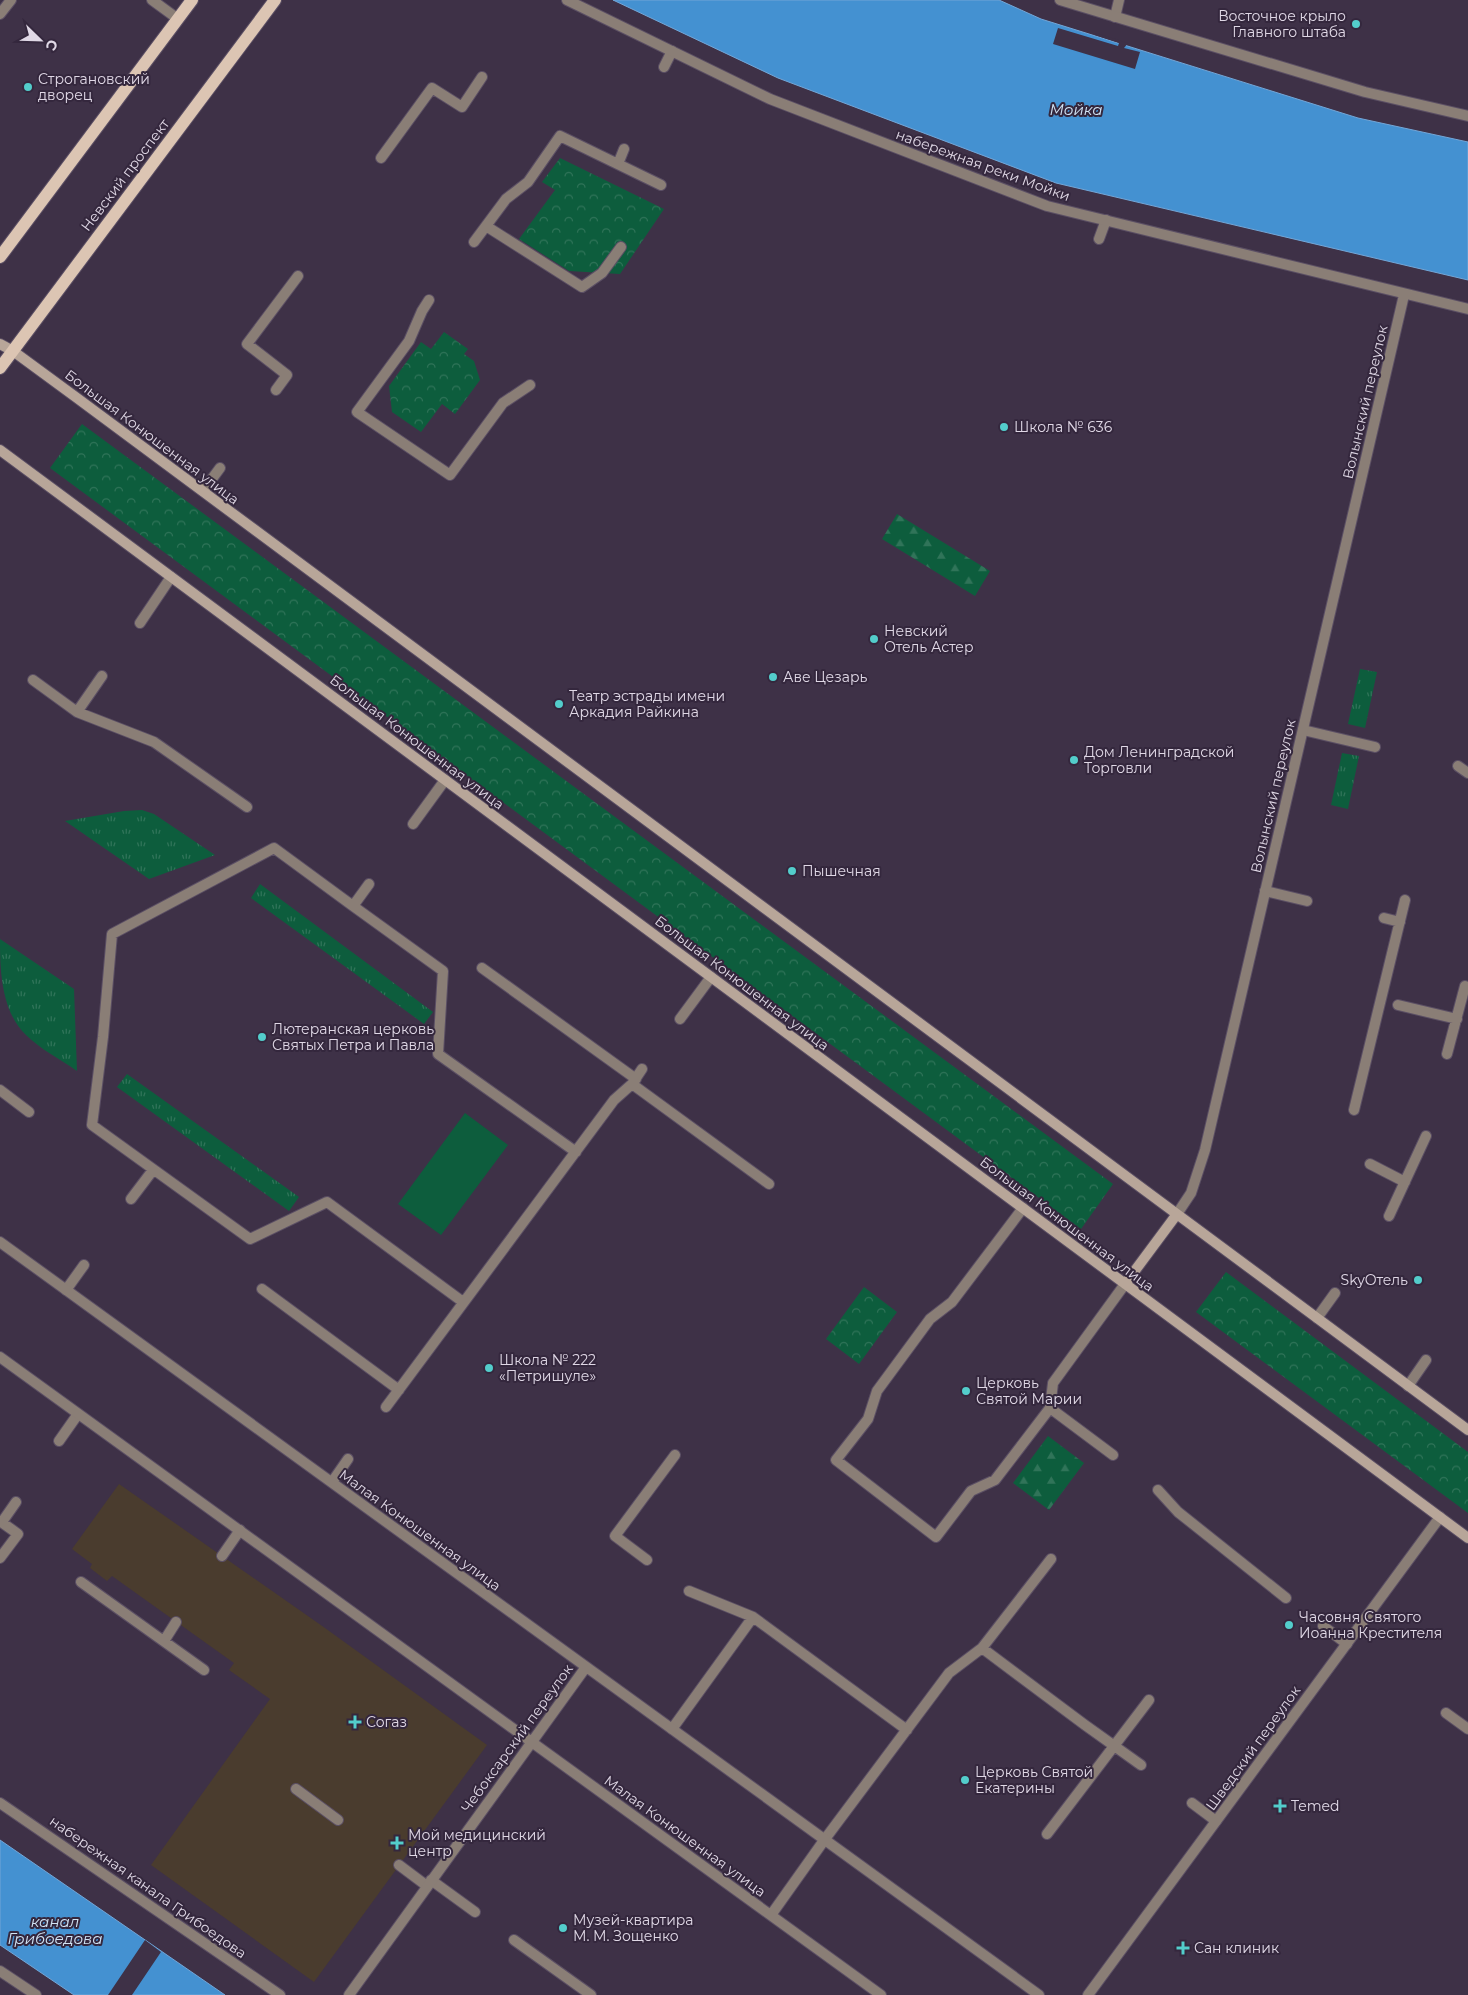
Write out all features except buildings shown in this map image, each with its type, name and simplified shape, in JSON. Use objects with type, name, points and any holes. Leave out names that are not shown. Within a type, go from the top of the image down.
[{"type":"main road","points":[[0,257],[192,0]]},
{"type":"main road","name":"Невский проспект","points":[[0,368],[275,0]]},
{"type":"main road","name":"Большая Конюшенная улица","points":[[0,344],[13,351],[1468,1430]]},
{"type":"main road","name":"Большая Конюшенная улица","points":[[0,450],[1468,1538]]},
{"type":"main road","name":"Волынский переулок","points":[[1125,1284],[1177,1214]]},
{"type":"street","points":[[0,14],[11,0]]},
{"type":"street","points":[[152,0],[178,19]]},
{"type":"street","name":"набережная реки Мойки","points":[[567,0],[779,102],[1046,206],[1468,309]]},
{"type":"street","points":[[1060,0],[1365,92],[1468,116]]},
{"type":"street","points":[[1115,17],[1119,0]]},
{"type":"street","points":[[664,66],[672,51]]},
{"type":"street","points":[[381,158],[432,88],[462,107],[482,77]]},
{"type":"street","points":[[474,242],[506,199],[528,182],[560,136],[662,185]]},
{"type":"street","points":[[618,164],[624,149]]},
{"type":"street","points":[[1099,239],[1106,220]]},
{"type":"street","points":[[486,226],[582,287],[602,273],[621,247]]},
{"type":"street","points":[[276,390],[287,375],[248,344],[298,276]]},
{"type":"street","name":"Волынский переулок","points":[[1177,1214],[1191,1193],[1205,1150],[1404,294]]},
{"type":"street","points":[[430,300],[422,311],[409,341],[357,412],[450,476],[503,403],[530,385]]},
{"type":"street","points":[[203,492],[220,468]]},
{"type":"street","points":[[140,623],[172,577]]},
{"type":"street","points":[[77,712],[102,676]]},
{"type":"street","points":[[33,680],[77,712],[154,742],[247,807]]},
{"type":"street","points":[[1303,730],[1375,747]]},
{"type":"street","points":[[1458,766],[1468,773]]},
{"type":"street","points":[[413,824],[445,780]]},
{"type":"street","points":[[464,1302],[326,1202],[250,1239],[92,1126],[103,1037],[112,934],[274,848],[443,971],[438,1054],[576,1152]]},
{"type":"street","points":[[353,906],[369,884]]},
{"type":"street","points":[[1265,891],[1307,901]]},
{"type":"street","points":[[1354,1110],[1404,900]]},
{"type":"street","points":[[1384,918],[1400,922]]},
{"type":"street","points":[[482,968],[770,1184]]},
{"type":"street","points":[[680,1019],[711,977]]},
{"type":"street","points":[[1447,1054],[1465,986]]},
{"type":"street","points":[[1398,1005],[1457,1019]]},
{"type":"street","points":[[386,1407],[614,1100],[634,1082],[642,1069]]},
{"type":"street","points":[[0,1090],[29,1112]]},
{"type":"street","points":[[1389,1216],[1426,1136]]},
{"type":"street","points":[[1370,1164],[1405,1182]]},
{"type":"street","points":[[132,1199],[153,1170]]},
{"type":"street","points":[[1023,1208],[952,1302],[930,1319],[877,1391],[868,1419],[836,1460],[936,1537],[971,1491],[996,1480],[1050,1408],[1053,1383],[1125,1284]]},
{"type":"street","name":"Малая Конюшенная улица","points":[[0,1242],[1039,1995]]},
{"type":"street","points":[[66,1290],[84,1265]]},
{"type":"street","points":[[262,1289],[399,1390]]},
{"type":"street","points":[[1317,1318],[1335,1293]]},
{"type":"street","name":"Малая Конюшенная улица","points":[[0,1357],[881,1995]]},
{"type":"street","points":[[1408,1386],[1426,1360]]},
{"type":"street","points":[[1050,1408],[1113,1455]]},
{"type":"street","points":[[59,1441],[78,1414]]},
{"type":"street","points":[[647,1560],[615,1536],[675,1455]]},
{"type":"street","points":[[332,1482],[348,1459]]},
{"type":"street","points":[[1158,1490],[1178,1512],[1286,1598]]},
{"type":"street","points":[[0,1558],[18,1534],[1,1521],[16,1502]]},
{"type":"street","name":"Шведский переулок","points":[[1088,1995],[1440,1517]]},
{"type":"street","points":[[222,1556],[240,1530]]},
{"type":"street","points":[[825,1840],[950,1674],[982,1648],[1050,1559]]},
{"type":"street","points":[[81,1582],[204,1670]]},
{"type":"street","points":[[689,1591],[753,1617],[906,1730]]},
{"type":"street","points":[[672,1729],[753,1617]]},
{"type":"street","points":[[164,1641],[176,1622]]},
{"type":"street","points":[[1323,1626],[1347,1644]]},
{"type":"street","points":[[982,1648],[1084,1725],[1141,1765]]},
{"type":"street","name":"Чебоксарский переулок","points":[[349,1995],[586,1667]]},
{"type":"street","points":[[1047,1834],[1149,1700]]},
{"type":"street","points":[[1446,1713],[1468,1729]]},
{"type":"street","points":[[296,1789],[338,1820]]},
{"type":"street","name":"набережная канала Грибоедова","points":[[0,1803],[280,1995]]},
{"type":"street","points":[[1192,1803],[1216,1821]]},
{"type":"street","name":"Малая Конюшенная улица","points":[[771,1915],[825,1840]]},
{"type":"street","points":[[399,1865],[475,1912]]},
{"type":"street","points":[[514,1940],[591,1995]]},
{"type":"street","points":[[0,1971],[36,1995]]},
{"type":"shaded area","name":"Согаз","points":[[119,1484],[325,1628],[487,1745],[314,1982],[151,1865],[270,1699],[229,1670],[234,1663],[112,1576],[107,1581],[90,1568],[92,1564],[72,1549]]},
{"type":"green space","points":[[560,158],[664,209],[620,274],[569,271],[519,239],[555,190],[542,182]]},
{"type":"green space","points":[[444,332],[468,349],[464,354],[474,361],[480,380],[455,414],[442,404],[421,432],[392,412],[389,386],[421,342],[431,349]]},
{"type":"green space","points":[[82,424],[1113,1184],[1081,1229],[50,468]]},
{"type":"green space","points":[[897,514],[990,571],[975,596],[882,539]]},
{"type":"green space","points":[[1360,669],[1377,672],[1365,728],[1348,724]]},
{"type":"green space","points":[[1342,753],[1359,756],[1348,809],[1331,805]]},
{"type":"green space","points":[[142,810],[154,814],[215,855],[149,879],[65,821],[124,811]]},
{"type":"green space","points":[[260,884],[433,1012],[424,1024],[251,898]]},
{"type":"green space","points":[[0,939],[74,989],[77,1071],[37,1045],[26,1035],[11,1014],[2,977]]},
{"type":"green space","points":[[127,1074],[299,1197],[289,1211],[117,1087]]},
{"type":"green space","points":[[465,1113],[508,1145],[441,1235],[398,1204]]},
{"type":"green space","points":[[1226,1272],[1468,1452],[1468,1513],[1196,1312]]},
{"type":"green space","points":[[864,1287],[897,1312],[859,1364],[826,1339]]},
{"type":"green space","points":[[1048,1436],[1084,1463],[1049,1510],[1013,1483]]},
{"type":"water","name":"Мойка","points":[[613,0],[999,0],[1041,19],[1358,118],[1468,142],[1468,280],[1056,183],[778,78]]},
{"type":"water","name":"канал Грибоедова","points":[[0,1840],[225,1995],[74,1995],[0,1945]]},
{"type":"pier","points":[[1058,28],[1118,46],[1119,43],[1095,35],[1096,33],[1128,43],[1124,48],[1140,52],[1135,69],[1053,44]]},
{"type":"pier","points":[[145,1940],[161,1952],[132,1995],[108,1995]]},
{"type":"place","name":"Восточное крыло Главного штаба","points":[[1356,24]]},
{"type":"place","name":"Строгановский дворец","points":[[28,87]]},
{"type":"place","name":"Школа № 636","points":[[1004,427]]},
{"type":"place","name":"Невский Отель Астер","points":[[874,639]]},
{"type":"place","name":"Аве Цезарь","points":[[773,677]]},
{"type":"place","name":"Театр эстрады имени Аркадия Райкина","points":[[559,704]]},
{"type":"place","name":"Дом Ленинградской Торговли","points":[[1074,760]]},
{"type":"place","name":"Пышечная","points":[[792,871]]},
{"type":"place","name":"Лютеранская церковь Святых Петра и Павла","points":[[262,1037]]},
{"type":"place","name":"SkyОтель","points":[[1418,1280]]},
{"type":"place","name":"Школа № 222 «Петришуле»","points":[[489,1368]]},
{"type":"place","name":"Церковь Святой Марии","points":[[966,1391]]},
{"type":"place","name":"Часовня Святого Иоанна Крестителя","points":[[1289,1625]]},
{"type":"place","name":"Согаз","points":[[355,1722]]},
{"type":"place","name":"Церковь Cвятой Екатерины","points":[[965,1780]]},
{"type":"place","name":"Temed","points":[[1280,1806]]},
{"type":"place","name":"Мой медицинский центр","points":[[397,1843]]},
{"type":"place","name":"Музей-квартира М. М. Зощенко","points":[[563,1928]]},
{"type":"place","name":"Сан клиник","points":[[1183,1948]]}]
